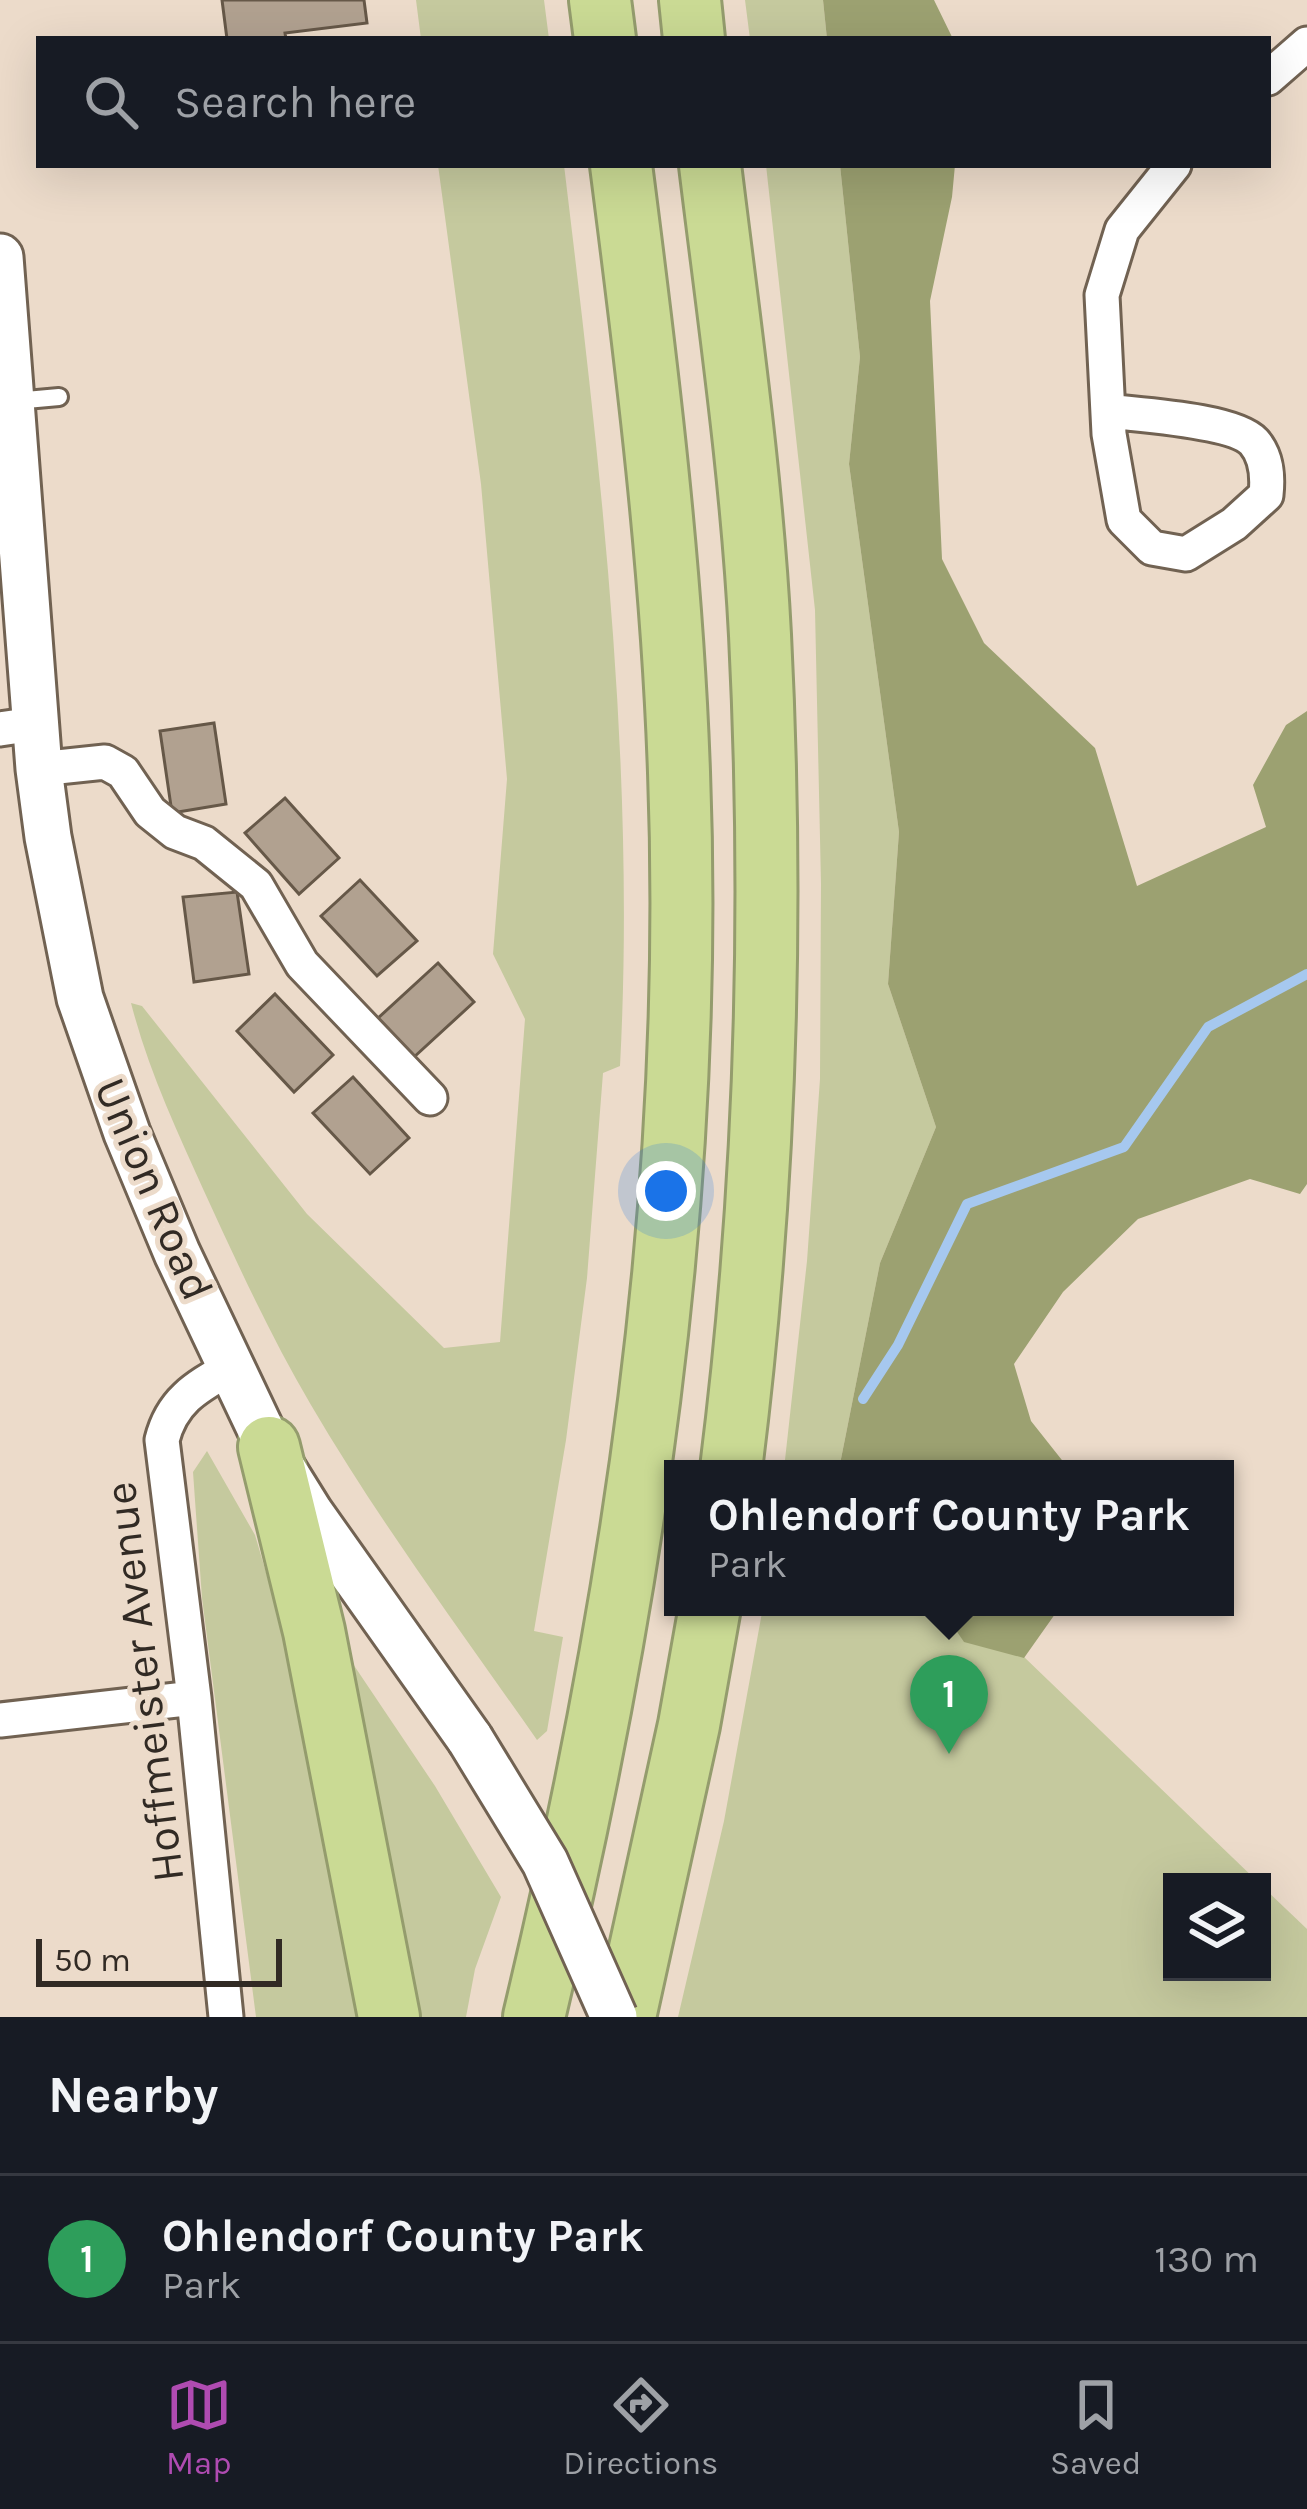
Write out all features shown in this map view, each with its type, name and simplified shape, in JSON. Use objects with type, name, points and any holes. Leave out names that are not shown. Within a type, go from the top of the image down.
[{"type":"highway","points":[[600,0],[605,36]]},
{"type":"highway","points":[[689,0],[694,36]]},
{"type":"highway","points":[[534,2017],[580,1827],[639,1497],[661,1316],[674,1136],[680,774],[668,588],[621,168]]},
{"type":"highway","points":[[710,168],[747,474],[760,631],[766,815],[768,1000],[760,1180],[732,1460]]},
{"type":"highway","points":[[269,1447],[324,1678],[389,2017]]},
{"type":"highway","points":[[625,2017],[655,1892],[708,1616]]},
{"type":"main road","name":"Union Road","points":[[0,257],[14,401],[17,726],[39,769],[80,998],[127,1133],[269,1447],[323,1533],[470,1738],[545,1862],[614,2017]]},
{"type":"street","points":[[1271,75],[1307,44]]},
{"type":"street","points":[[1108,411],[1234,430],[1253,441],[1261,455],[1268,470],[1267,495],[1234,524],[1186,554],[1152,548],[1124,520],[1108,411],[1102,296],[1121,230],[1172,168]]},
{"type":"street","points":[[39,769],[105,762],[123,772],[150,812],[175,832],[204,843],[256,885],[302,964],[430,1098]]},
{"type":"street","name":"Hoffmeister Avenue","points":[[226,2017],[162,1440],[171,1413],[188,1391],[230,1368]]},
{"type":"street","points":[[0,1720],[194,1698]]},
{"type":"lane","points":[[14,401],[59,398]]},
{"type":"green space","points":[[416,0],[544,0],[549,36],[421,36]]},
{"type":"green space","points":[[745,0],[823,0],[827,36],[750,36]]},
{"type":"green space","points":[[823,0],[934,0],[952,36],[827,36]]},
{"type":"green space","points":[[438,168],[564,168],[612,614],[624,953],[620,1066],[603,1073],[587,1278],[534,1631],[563,1637],[547,1731],[537,1740],[392,1533],[296,1379],[183,1145],[131,1003],[142,1006],[307,1214],[444,1348],[500,1342],[525,1019],[493,954],[507,779],[481,484]]},
{"type":"green space","points":[[766,168],[840,168],[860,357],[849,464],[899,832],[888,984],[936,1127],[880,1263],[841,1460],[785,1460],[807,1261],[820,1079],[815,610]]},
{"type":"green space","points":[[840,168],[955,168],[930,301],[942,559],[984,643],[1095,748],[1137,886],[1266,827],[1253,785],[1286,725],[1307,711],[1307,1184],[1300,1194],[1250,1179],[1138,1219],[1063,1292],[1014,1364],[1031,1421],[1062,1460],[841,1460],[880,1263],[936,1127],[888,984],[899,832],[849,464],[860,357]]},
{"type":"green space","points":[[207,1451],[255,1535],[275,1603],[368,2017],[256,2017],[202,1598],[193,1472]]},
{"type":"green space","points":[[761,1616],[981,1616],[1249,1873],[1163,1873],[1163,1981],[1271,1981],[1271,1895],[1307,1929],[1307,2017],[678,2017],[724,1821]]},
{"type":"green space","points":[[1054,1616],[1024,1658],[964,1642],[947,1617]]},
{"type":"green space","points":[[353,1664],[435,1786],[501,1897],[475,1969],[466,2017],[408,2017],[344,1689]]},
{"type":"building","points":[[222,0],[364,0],[367,23],[286,36],[227,36]]},
{"type":"building","points":[[214,723],[226,804],[172,813],[160,731]]},
{"type":"building","points":[[285,798],[339,858],[299,894],[245,833]]},
{"type":"building","points":[[360,880],[417,941],[377,976],[321,916]]},
{"type":"building","points":[[237,892],[249,974],[194,982],[183,897]]},
{"type":"building","points":[[438,963],[474,1002],[413,1058],[377,1019]]},
{"type":"building","points":[[275,994],[333,1055],[294,1092],[237,1031]]},
{"type":"building","points":[[353,1077],[409,1138],[370,1174],[313,1113]]},
{"type":"waterway","points":[[863,1399],[898,1345],[967,1204],[1124,1147],[1208,1027],[1307,974]]},
{"type":"place","name":"Ohlendorf County Park","points":[[949,1754]]}]
